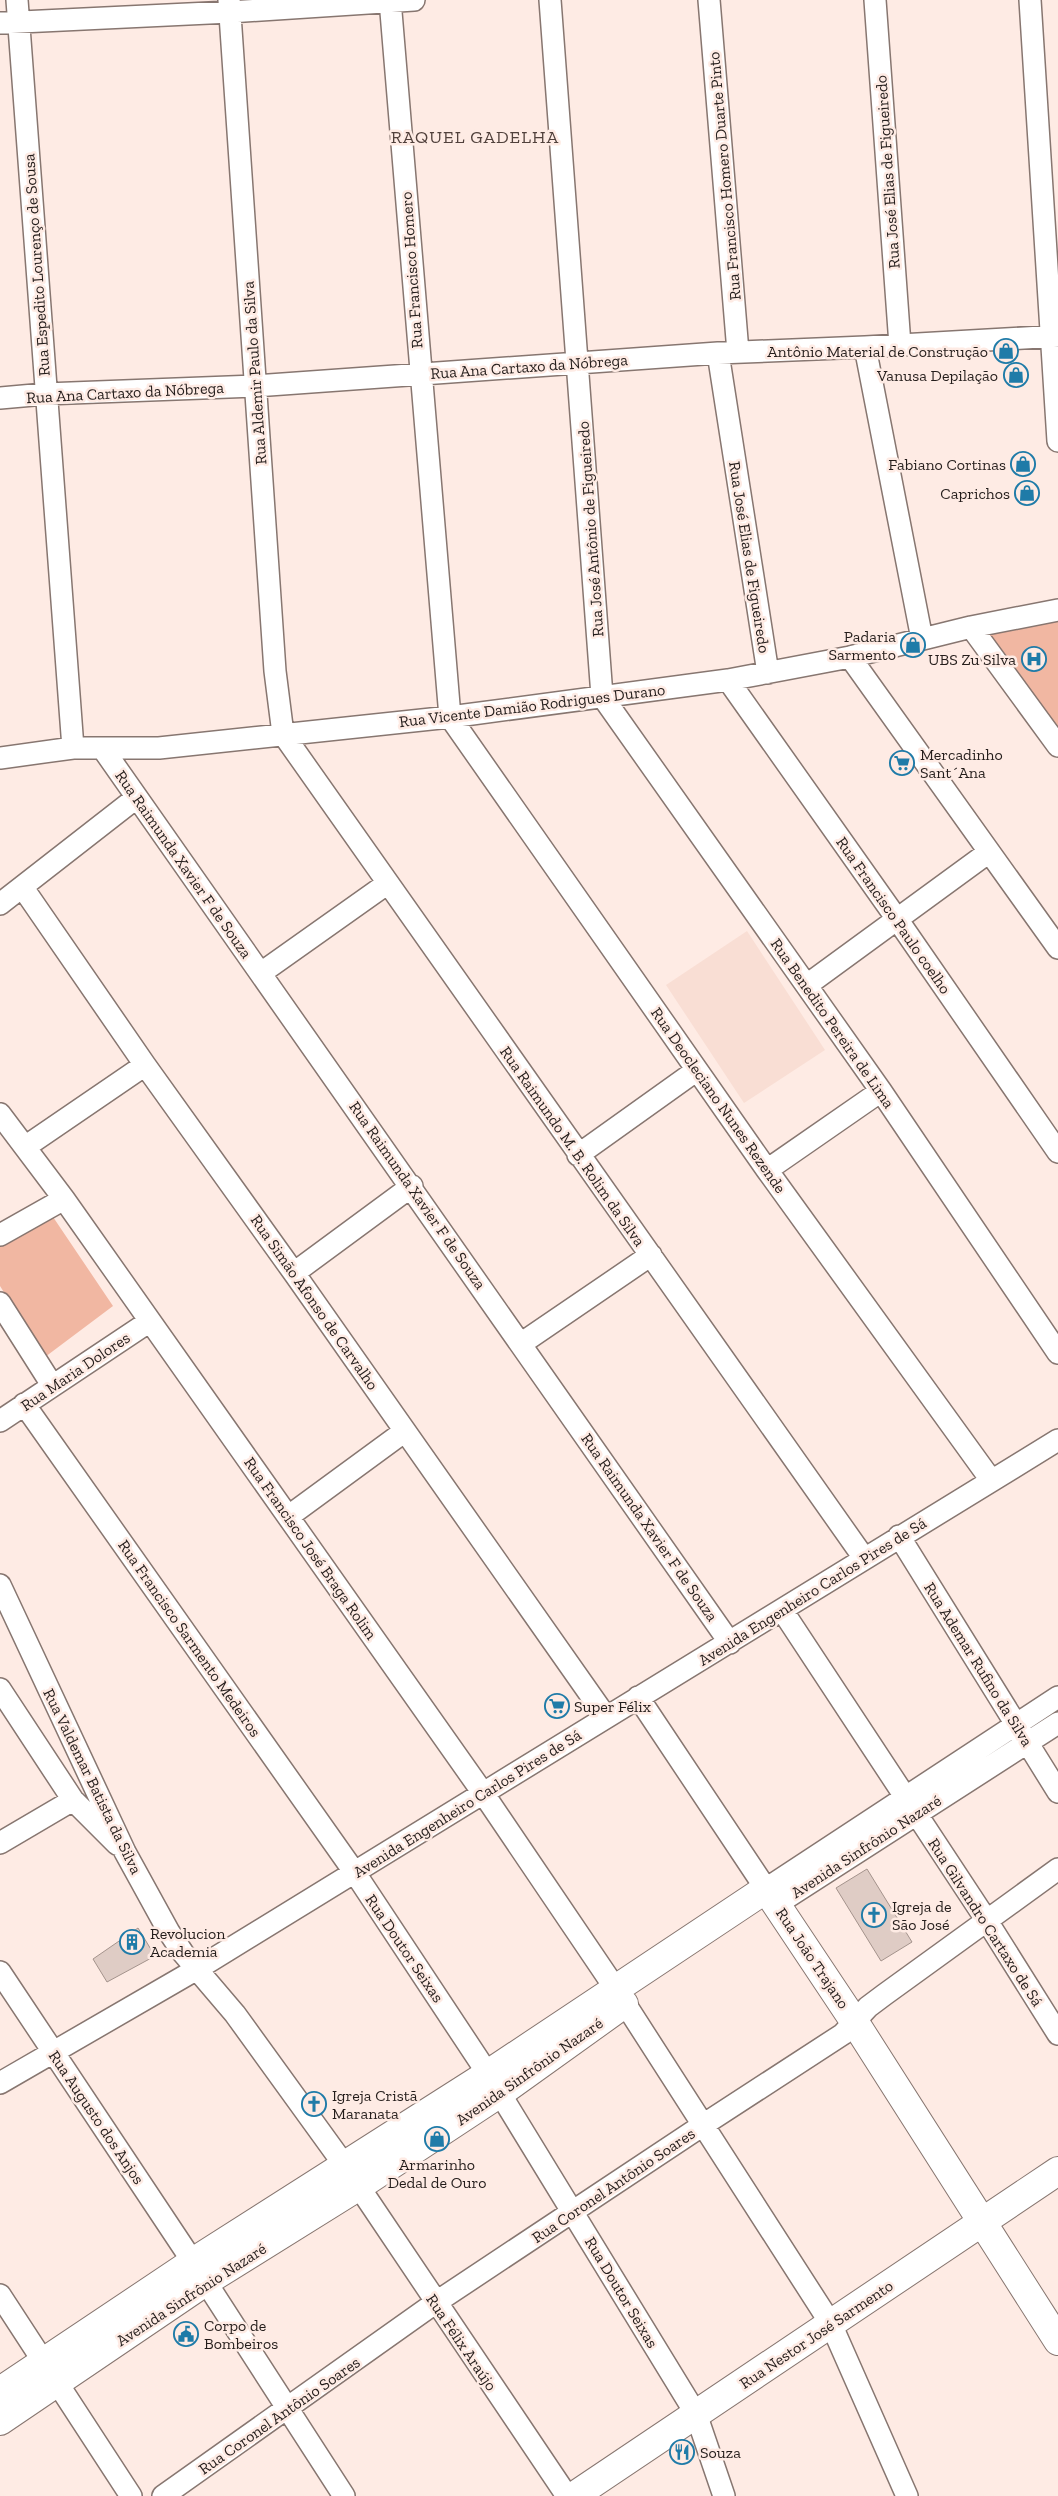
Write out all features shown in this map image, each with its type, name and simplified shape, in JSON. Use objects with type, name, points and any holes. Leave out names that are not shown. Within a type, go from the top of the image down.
[{"type":"street","name":"Rua Espedito Lourenço de Sousa","points":[[17,0],[9,22],[45,394],[72,748]]},
{"type":"street","points":[[9,22],[229,6],[414,0]]},
{"type":"street","name":"Rua José Antônio de Figueiredo","points":[[550,0],[602,696]]},
{"type":"street","name":"Rua Francisco Homero Duarte Pinto","points":[[709,0],[728,352]]},
{"type":"street","name":"Rua José Elias de Figueiredo","points":[[875,0],[900,345]]},
{"type":"street","points":[[1030,0],[1054,336],[1058,441]]},
{"type":"street","name":"Rua Francisco Homero","points":[[390,1],[419,373],[450,717]]},
{"type":"street","name":"Rua Aldemir Paulo da Silva","points":[[229,6],[275,671],[283,734]]},
{"type":"street","name":"Rua Ana Cartaxo da Nóbrega","points":[[0,398],[45,394],[255,386],[728,352],[865,347],[1054,336]]},
{"type":"street","points":[[865,347],[922,639]]},
{"type":"street","name":"Rua José Elias de Figueiredo","points":[[728,352],[768,673]]},
{"type":"street","name":"Rua Vicente Damião Rodrigues Durano","points":[[0,758],[72,748],[159,748],[450,717],[728,680],[850,657],[971,627],[1058,610]]},
{"type":"street","points":[[971,627],[1058,746]]},
{"type":"street","points":[[850,657],[1058,948]]},
{"type":"street","name":"Rua Francisco Paulo coelho","points":[[728,680],[897,919],[1058,1152]]},
{"type":"street","name":"Rua Benedito Pereira de Lima","points":[[602,696],[807,984],[1058,1353]]},
{"type":"street","name":"Rua Deocleciano Nunes Rezende","points":[[450,717],[767,1170],[991,1480]]},
{"type":"street","name":"Rua Raimundo M. B. Rolim da Silva","points":[[283,734],[578,1155],[651,1255],[864,1558]]},
{"type":"street","name":"Rua Raimunda Xavier F de Souza","points":[[103,749],[412,1186],[730,1643]]},
{"type":"street","points":[[0,904],[136,798]]},
{"type":"street","points":[[807,984],[989,852]]},
{"type":"street","points":[[261,973],[388,883]]},
{"type":"street","name":"Rua Simão Afonso de Carvalho","points":[[22,888],[606,1717]]},
{"type":"street","points":[[25,1147],[145,1065]]},
{"type":"street","points":[[578,1155],[697,1070]]},
{"type":"street","points":[[767,1170],[881,1092]]},
{"type":"street","name":"Rua Francisco José Braga Rolim","points":[[0,1114],[64,1199],[289,1516],[483,1793],[619,1996],[831,2324],[907,2496]]},
{"type":"street","points":[[294,1273],[412,1186]]},
{"type":"street","points":[[2,1227],[64,1199]]},
{"type":"street","points":[[522,1343],[651,1255]]},
{"type":"street","points":[[0,1303],[52,1385]]},
{"type":"street","name":"Rua Maria Dolores","points":[[0,1421],[150,1321]]},
{"type":"street","name":"Rua Francisco Sarmento Medeiros","points":[[24,1404],[355,1873]]},
{"type":"street","points":[[289,1516],[405,1430]]},
{"type":"street","name":"Avenida Engenheiro Carlos Pires de Sá","points":[[0,2083],[52,2051],[197,1969],[355,1873],[638,1697],[730,1643],[899,1536],[1058,1440]]},
{"type":"street","name":"Rua Ademar Rufino da Silva","points":[[899,1536],[1029,1742],[1058,1792]]},
{"type":"street","name":"Rua Valdemar Batista da Silva","points":[[0,1585],[125,1852],[169,1932],[197,1969]]},
{"type":"street","name":"Rua Gilvandro Cartaxo de Sá","points":[[782,1610],[987,1921],[1058,2034]]},
{"type":"street","points":[[0,1689],[73,1800],[125,1852]]},
{"type":"street","name":"Rua João Trajano","points":[[638,1697],[854,2020],[1058,2341]]},
{"type":"street","name":"Avenida Sinfrônio Nazaré","points":[[0,2421],[50,2373],[199,2272],[352,2176],[494,2083],[619,1996],[910,1805],[1017,1723],[1058,1697]]},
{"type":"street","name":"Avenida Sinfrônio Nazaré","points":[[910,1805],[1029,1742],[1058,1723]]},
{"type":"street","points":[[0,1843],[73,1800]]},
{"type":"street","name":"Rua Coronel Antônio Soares","points":[[162,2496],[436,2304],[703,2124],[843,2034],[854,2020],[884,1995],[1058,1869]]},
{"type":"street","name":"Rua Doutor Seixas","points":[[355,1873],[494,2083],[696,2414],[724,2496]]},
{"type":"street","name":"Rua Félix Araújo","points":[[197,1969],[235,2014],[352,2176],[566,2496]]},
{"type":"street","name":"Rua Augusto dos Anjos","points":[[0,1972],[199,2272],[344,2496]]},
{"type":"street","name":"Rua Nestor José Sarmento","points":[[574,2496],[1058,2171]]},
{"type":"street","points":[[0,2295],[131,2496]]},
{"type":"street","name":"Avenida Sinfrônio Nazaré","points":[[0,2391],[50,2373]]},
{"type":"shaded area","points":[[1058,614],[1058,748],[973,629]]},
{"type":"shaded area","points":[[747,931],[825,1050],[744,1103],[666,985]]},
{"type":"shaded area","points":[[49,1211],[113,1306],[45,1357],[0,1286],[0,1238]]},
{"type":"building","name":"Igreja de São José","points":[[867,1869],[912,1942],[881,1961],[836,1888]]},
{"type":"building","name":"Revolucion Academia","points":[[138,1928],[155,1956],[107,1982],[93,1959]]},
{"type":"place","name":"Antônio Material de Construção","points":[[1006,351]]},
{"type":"place","name":"Vanusa Depilação","points":[[1016,375]]},
{"type":"place","name":"Fabiano Cortinas","points":[[1023,464]]},
{"type":"place","name":"Caprichos","points":[[1027,493]]},
{"type":"place","name":"Padaria Sarmento","points":[[913,645]]},
{"type":"place","name":"UBS Zu Silva","points":[[1034,659]]},
{"type":"place","name":"Mercadinho Sant´Ana","points":[[902,763]]},
{"type":"place","name":"Super Félix","points":[[557,1706]]},
{"type":"place","name":"Igreja de São José","points":[[874,1915]]},
{"type":"place","name":"Revolucion Academia","points":[[132,1942]]},
{"type":"place","name":"Igreja Cristã Maranata","points":[[314,2104]]},
{"type":"place","name":"Armarinho Dedal de Ouro","points":[[437,2139]]},
{"type":"place","name":"Corpo de Bombeiros","points":[[186,2334]]},
{"type":"place","name":"Souza","points":[[682,2452]]},
{"type":"district","name":"RAQUEL GADELHA","points":[[475,137]]}]
